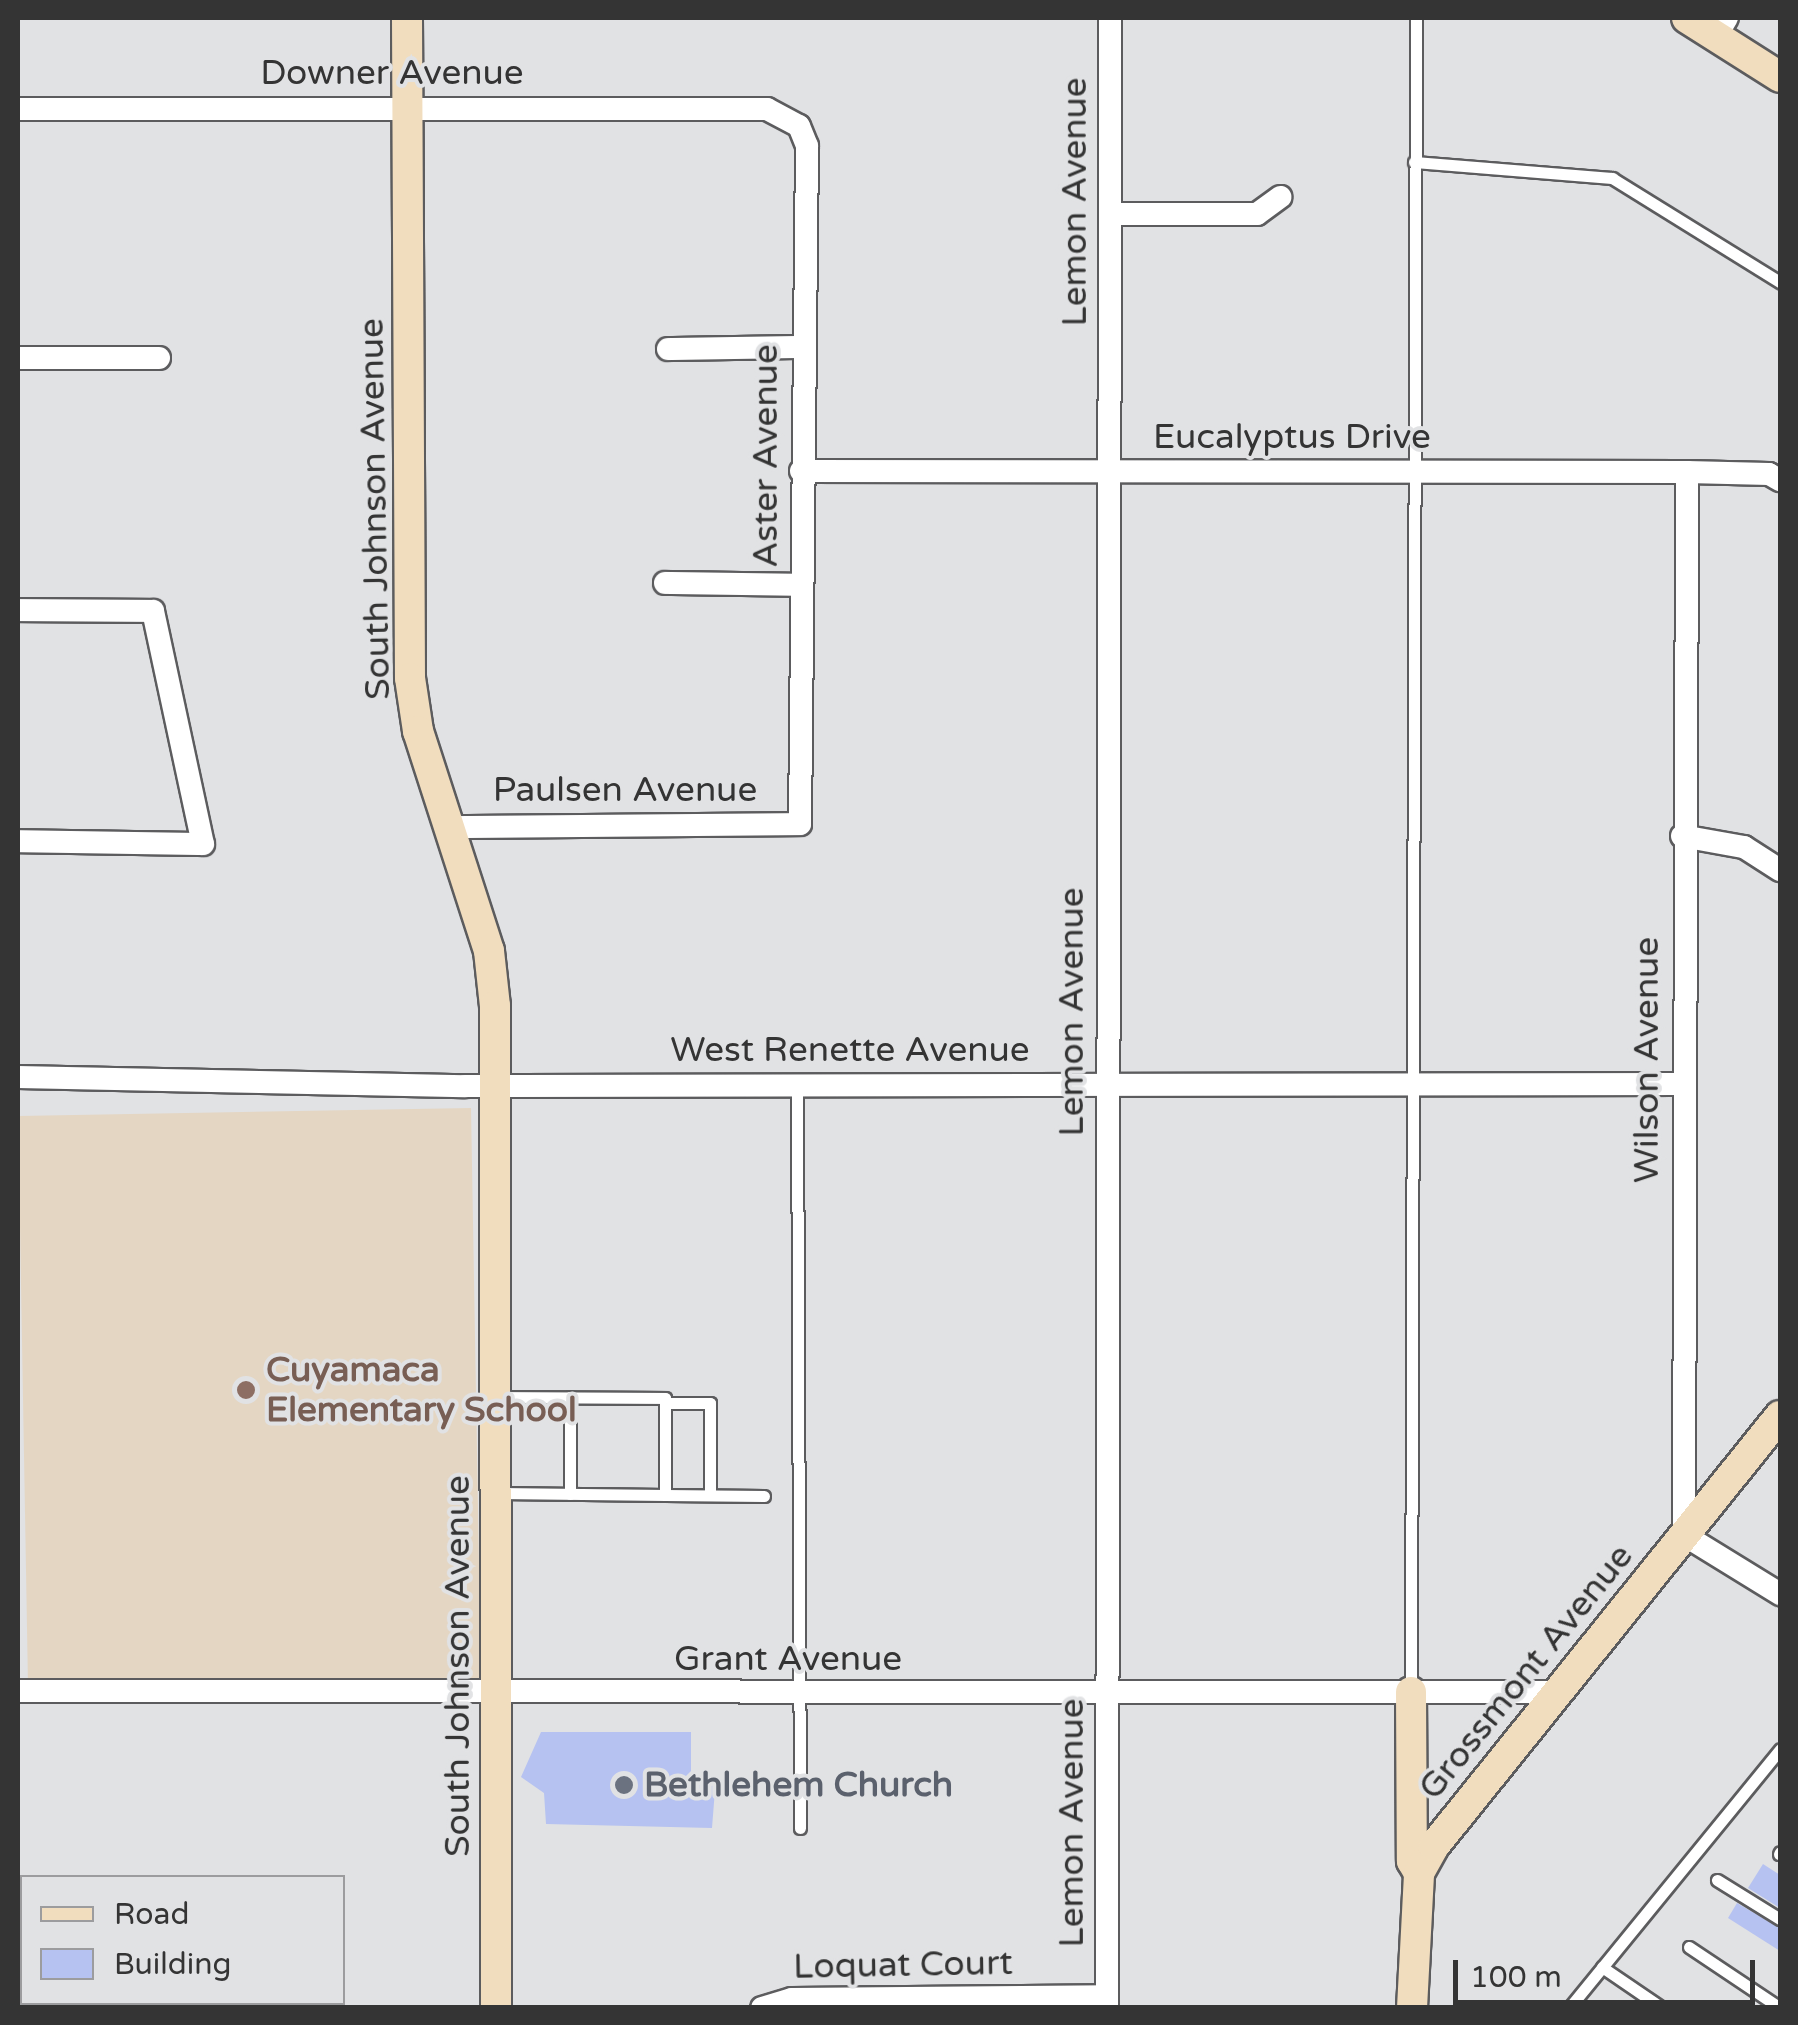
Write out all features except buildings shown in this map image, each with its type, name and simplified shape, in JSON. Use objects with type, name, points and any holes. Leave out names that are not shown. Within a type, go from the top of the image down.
[{"type":"street","name":"South Johnson Avenue","points":[[407,18],[410,678],[418,731],[489,951],[496,1086],[496,2008]]},
{"type":"street","name":"Lemon Avenue","points":[[1107,2002],[1110,18]]},
{"type":"street","points":[[1687,18],[1721,27],[1780,76]]},
{"type":"street","name":"Downer Avenue","points":[[18,109],[767,110]]},
{"type":"street","name":"Aster Avenue","points":[[767,110],[799,126],[808,146],[801,347],[800,824]]},
{"type":"street","points":[[1110,214],[1257,214],[1280,197]]},
{"type":"street","points":[[668,349],[801,347]]},
{"type":"street","points":[[18,358],[159,358]]},
{"type":"street","name":"Eucalyptus Drive","points":[[801,472],[1687,472],[1769,474],[1780,480]]},
{"type":"street","name":"Wilson Avenue","points":[[1684,1535],[1682,836],[1687,472]]},
{"type":"street","points":[[664,583],[801,586]]},
{"type":"street","points":[[18,610],[153,611],[203,844],[18,841]]},
{"type":"street","name":"Paulsen Avenue","points":[[450,827],[800,824]]},
{"type":"street","points":[[1682,836],[1744,846],[1780,870]]},
{"type":"street","name":"West Renette Avenue","points":[[18,1077],[496,1086],[1682,1084]]},
{"type":"street","name":"Grossmont Avenue","points":[[1419,1873],[1558,1692],[1780,1416]]},
{"type":"street","points":[[1684,1535],[1780,1594]]},
{"type":"street","name":"Grant Avenue","points":[[18,1692],[1558,1692]]},
{"type":"street","points":[[1411,1692],[1412,1861],[1419,1873],[1412,2008]]},
{"type":"street","name":"Loquat Court","points":[[762,2008],[792,1999],[1107,2002]]},
{"type":"lane","points":[[1411,1692],[1410,472],[1416,18]]},
{"type":"lane","points":[[1414,162],[1612,178],[1780,282]]},
{"type":"lane","points":[[797,1084],[800,1828]]},
{"type":"lane","points":[[495,1396],[710,1403],[710,1496]]},
{"type":"lane","points":[[570,1397],[570,1494]]},
{"type":"lane","points":[[665,1403],[665,1495]]},
{"type":"lane","points":[[495,1493],[764,1496]]},
{"type":"lane","points":[[1569,2008],[1778,1756]]},
{"type":"lane","points":[[1717,1880],[1780,1919]]},
{"type":"lane","points":[[1689,1946],[1780,2008]]},
{"type":"lane","points":[[1602,1967],[1662,2008]]},
{"type":"shaded area","name":"Cuyamaca Elementary School","points":[[471,1108],[481,1678],[28,1686],[18,1116]]},
{"type":"place","name":"Cuyamaca Elementary School","points":[[246,1390]]},
{"type":"place","name":"Bethlehem Church","points":[[624,1785]]}]
